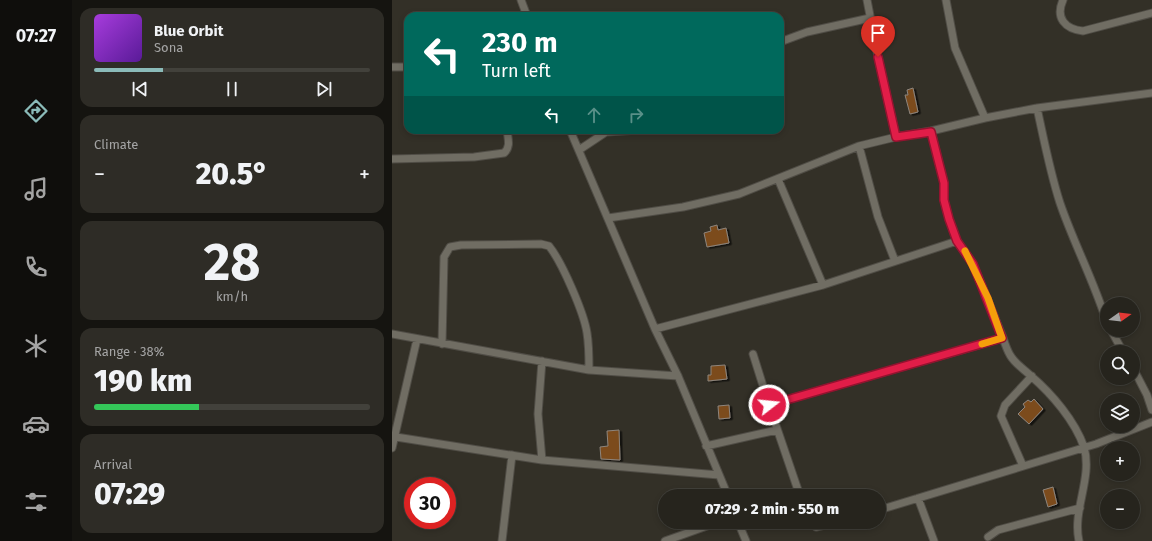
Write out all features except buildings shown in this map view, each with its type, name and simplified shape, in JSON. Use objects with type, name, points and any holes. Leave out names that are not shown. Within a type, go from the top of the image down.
[{"type":"street","points":[[522,0],[526,12]]},
{"type":"street","points":[[867,0],[896,137]]},
{"type":"street","points":[[946,0],[955,48],[985,118]]},
{"type":"street","points":[[1063,0],[1061,10],[1063,22],[1073,30],[1083,31],[1152,13]]},
{"type":"street","points":[[784,41],[807,32],[870,18]]},
{"type":"street","points":[[392,67],[404,67]]},
{"type":"street","points":[[608,218],[708,202],[739,194],[859,146],[896,137],[931,132],[985,118],[1037,108],[1152,93]]},
{"type":"street","points":[[1037,108],[1050,169],[1060,203],[1089,270],[1100,302]]},
{"type":"street","points":[[931,132],[944,183],[944,200],[949,219],[957,241],[973,264],[1002,338],[1014,361],[1032,376],[1070,421],[1084,448],[1086,464],[1076,528],[1079,541]]},
{"type":"street","points":[[392,159],[474,157],[504,153],[509,145],[508,134]]},
{"type":"street","points":[[572,134],[655,329],[678,376],[725,489]]},
{"type":"street","points":[[579,150],[603,134]]},
{"type":"street","points":[[859,146],[878,217],[895,261]]},
{"type":"street","points":[[778,179],[823,285]]},
{"type":"street","points":[[655,329],[823,285],[957,241]]},
{"type":"street","points":[[442,344],[444,257],[450,247],[461,245],[541,244],[549,246],[557,256],[584,320],[587,334],[589,370]]},
{"type":"street","points":[[392,334],[417,340],[589,370],[678,376]]},
{"type":"street","points":[[769,405],[1002,338]]},
{"type":"street","points":[[392,448],[396,437],[417,340]]},
{"type":"street","points":[[753,354],[798,489]]},
{"type":"street","points":[[542,361],[538,414],[542,460]]},
{"type":"street","points":[[1022,466],[1001,416],[1005,405],[1032,376]]},
{"type":"street","points":[[1140,382],[1152,410]]},
{"type":"street","points":[[886,508],[1084,448],[1152,422]]},
{"type":"street","points":[[706,446],[777,430]]},
{"type":"street","points":[[396,437],[542,460],[719,475]]},
{"type":"street","points":[[502,541],[512,455]]},
{"type":"street","points":[[918,498],[934,541]]},
{"type":"street","points":[[988,537],[998,530],[1080,508]]},
{"type":"street","points":[[665,541],[698,529]]},
{"type":"street","points":[[741,529],[746,541]]},
{"type":"slow traffic","points":[[965,251],[973,264],[988,298],[1002,338],[982,344]]},
{"type":"route","points":[[769,405],[1002,338],[988,298],[973,264],[957,241],[949,219],[944,200],[944,183],[931,132],[896,137],[878,57]]}]
